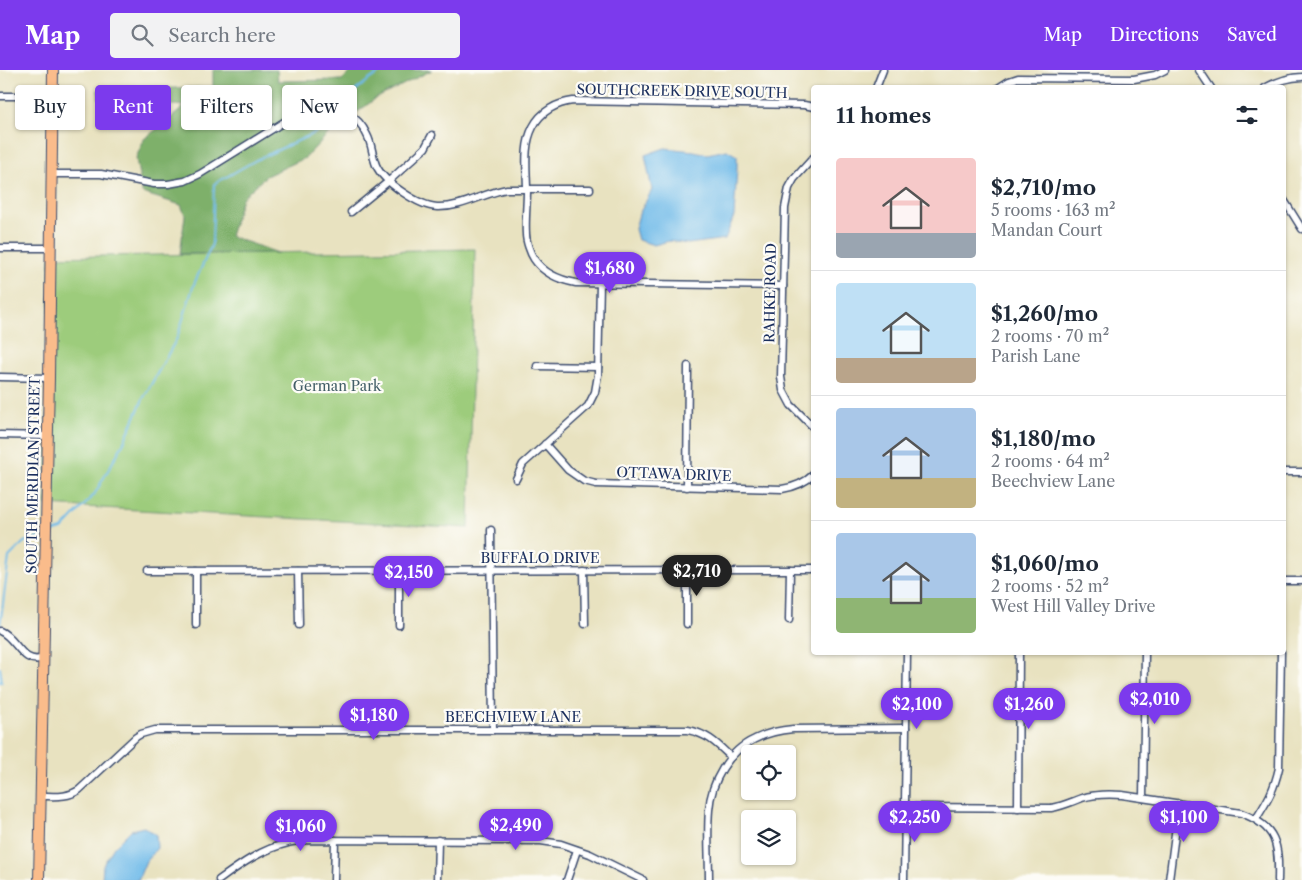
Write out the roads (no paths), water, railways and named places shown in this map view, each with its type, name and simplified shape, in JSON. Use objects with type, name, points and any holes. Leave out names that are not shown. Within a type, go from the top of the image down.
[{"type":"main road","name":"SOUTH MERIDIAN STREET","points":[[53,70],[53,85]]},
{"type":"main road","name":"SOUTH MERIDIAN STREET","points":[[38,880],[53,130]]},
{"type":"street","points":[[877,85],[883,70]]},
{"type":"street","points":[[1002,85],[1018,78],[1134,79],[1155,75],[1165,70]]},
{"type":"street","points":[[1199,70],[1209,85]]},
{"type":"street","points":[[1271,85],[1302,77]]},
{"type":"street","points":[[0,96],[15,96]]},
{"type":"street","name":"SOUTHCREEK DRIVE SOUTH","points":[[783,286],[576,283],[563,281],[546,272],[534,260],[526,235],[527,146],[532,128],[540,117],[549,109],[567,102],[811,106]]},
{"type":"street","points":[[52,174],[101,174],[154,184],[184,181],[200,174],[300,112],[315,106],[325,106],[344,110],[359,122],[368,136],[376,165],[382,174],[415,200],[424,204],[437,207],[460,205],[494,191],[507,188],[590,189]]},
{"type":"street","points":[[352,212],[425,148],[432,135]]},
{"type":"street","name":"RAHKE ROAD","points":[[811,160],[794,179],[789,188],[785,208],[781,377],[783,390],[792,405],[811,425]]},
{"type":"street","points":[[1286,203],[1302,228]]},
{"type":"street","points":[[0,248],[51,248]]},
{"type":"street","points":[[516,479],[523,464],[588,406],[596,392],[600,283]]},
{"type":"street","points":[[537,366],[598,368]]},
{"type":"street","points":[[687,487],[688,366]]},
{"type":"street","points":[[0,378],[49,378]]},
{"type":"street","points":[[0,435],[48,436]]},
{"type":"street","name":"OTTAWA DRIVE","points":[[545,444],[568,470],[584,481],[596,484],[782,489],[802,483],[811,476]]},
{"type":"street","points":[[1286,472],[1302,472]]},
{"type":"street","points":[[491,530],[493,730]]},
{"type":"street","points":[[584,570],[585,624]]},
{"type":"street","points":[[687,570],[687,624]]},
{"type":"street","points":[[789,620],[790,570]]},
{"type":"street","name":"BUFFALO DRIVE","points":[[147,571],[811,570]]},
{"type":"street","points":[[196,571],[196,626]]},
{"type":"street","points":[[298,571],[299,625]]},
{"type":"street","points":[[399,571],[399,625]]},
{"type":"street","points":[[1286,581],[1302,581]]},
{"type":"street","points":[[0,632],[12,639],[26,657],[37,660],[43,658]]},
{"type":"street","points":[[904,880],[907,655]]},
{"type":"street","points":[[1018,808],[1020,655]]},
{"type":"street","points":[[1143,798],[1145,655]]},
{"type":"street","points":[[1256,819],[1276,784],[1279,768],[1281,655]]},
{"type":"street","points":[[709,880],[709,810],[712,791],[719,774],[731,757],[741,748],[755,739],[793,729],[906,728]]},
{"type":"street","name":"BEECHVIEW LANE","points":[[40,796],[64,797],[73,794],[136,737],[155,730],[688,730],[698,732],[713,740],[731,757]]},
{"type":"street","points":[[905,807],[1051,808],[1063,806],[1082,798],[1105,794],[1122,794],[1241,812],[1256,819],[1266,827],[1274,838],[1278,850],[1278,880]]},
{"type":"street","points":[[1169,880],[1179,804]]},
{"type":"street","points":[[220,880],[246,861],[264,851],[288,843],[308,840],[541,841],[561,844],[590,854],[643,880]]},
{"type":"street","points":[[334,840],[334,880]]},
{"type":"street","points":[[437,880],[438,840]]},
{"type":"street","points":[[567,880],[577,850]]},
{"type":"water","points":[[665,148],[707,154],[727,150],[737,156],[734,216],[725,239],[688,244],[669,241],[654,245],[638,240],[635,229],[639,214],[652,190],[645,155]]},
{"type":"water","points":[[144,827],[156,835],[157,848],[146,861],[138,880],[102,880],[103,865],[114,847],[131,830]]},
{"type":"waterway","points":[[357,89],[384,70]]},
{"type":"waterway","points":[[49,533],[62,529],[94,495],[123,444],[143,399],[177,338],[194,284],[212,244],[214,184],[256,160],[315,133],[317,130]]},
{"type":"waterway","points":[[0,626],[9,557],[24,542],[43,536]]},
{"type":"waterway","points":[[0,668],[2,682],[0,682]]},
{"type":"park label","name":"German Park","points":[[337,386]]}]
